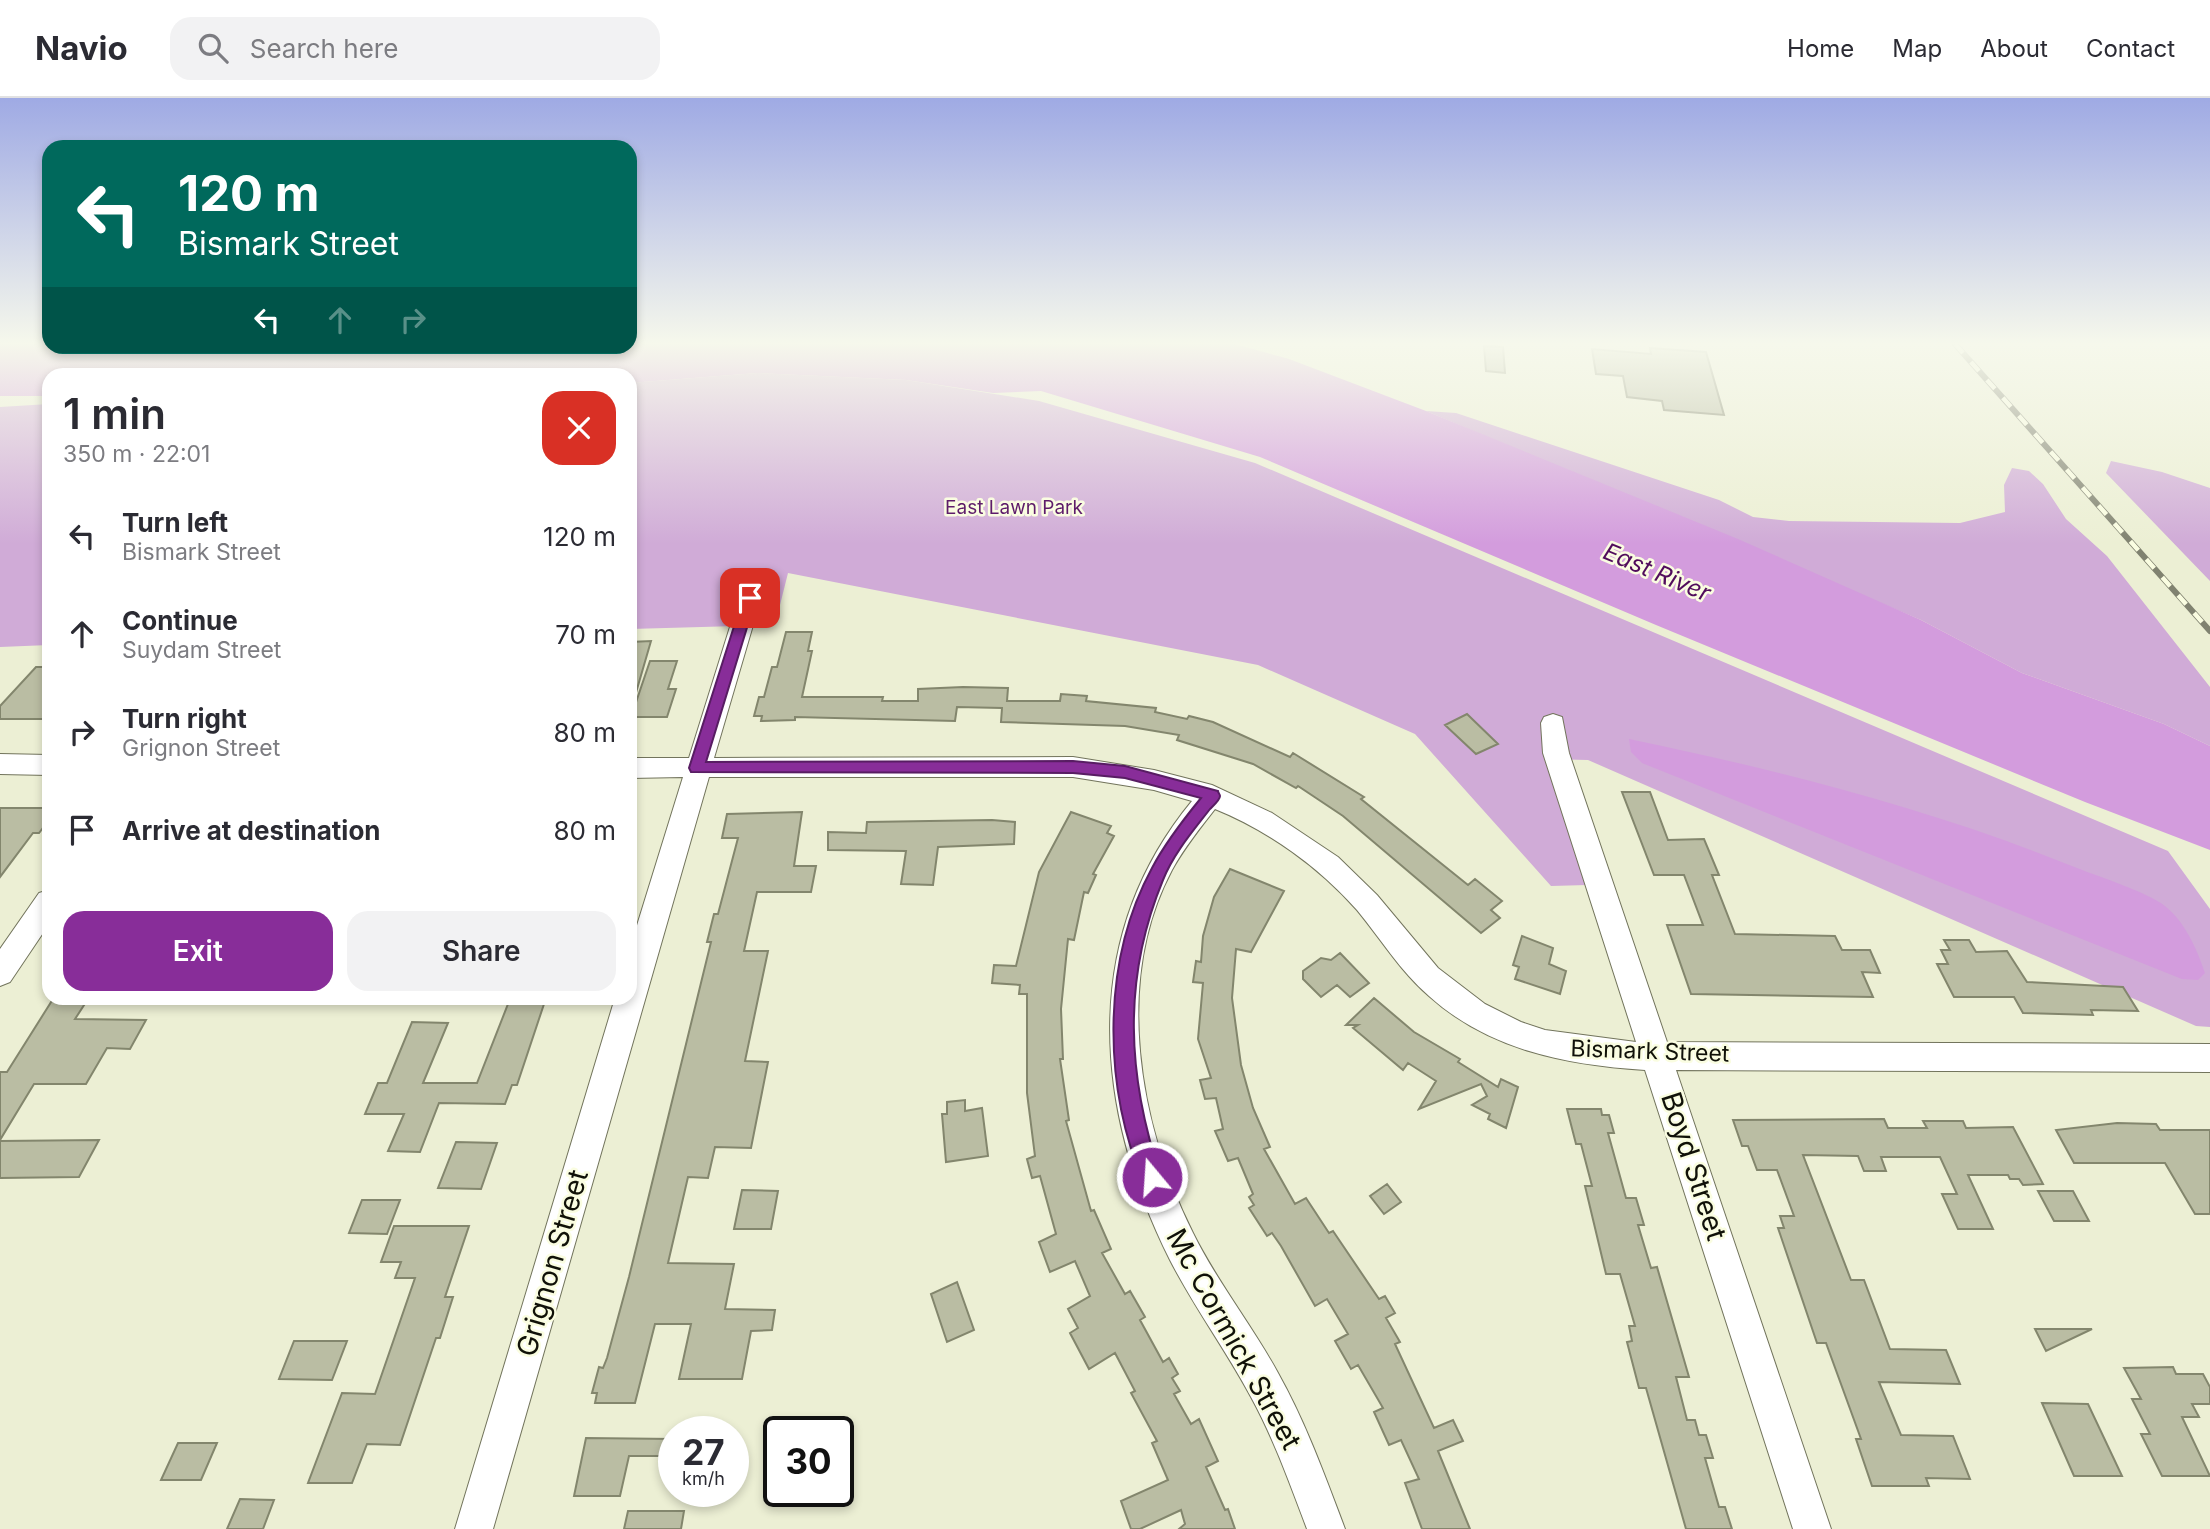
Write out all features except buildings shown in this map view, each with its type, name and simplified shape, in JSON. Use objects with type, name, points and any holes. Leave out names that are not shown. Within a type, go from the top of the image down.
[{"type":"street","name":"Grignon Street","points":[[637,973],[750,598]]},
{"type":"street","name":"Boyd Street","points":[[1553,723],[1556,753],[1812,1529]]},
{"type":"street","points":[[0,764],[42,765]]},
{"type":"street","name":"Bismark Street","points":[[974,769],[1073,767],[1125,772],[1212,795],[1259,816],[1330,866],[1361,896],[1418,967],[1444,991],[1479,1017],[1559,1048],[1657,1054],[2210,1058]]},
{"type":"street","points":[[637,768],[974,769]]},
{"type":"street","name":"Mc Cormick Street","points":[[1212,795],[1175,844],[1158,872],[1140,914],[1124,996],[1123,1041],[1128,1088],[1138,1137],[1158,1197],[1182,1249],[1266,1389],[1300,1460],[1326,1529]]},
{"type":"street","points":[[0,973],[42,911]]},
{"type":"street","name":"Grignon Street","points":[[474,1529],[628,1005]]},
{"type":"green space","points":[[0,411],[42,411],[42,645],[0,647]]},
{"type":"green space","name":"East Lawn Park","points":[[637,411],[1073,411],[1255,463],[2168,851],[2210,909],[2210,1027],[2196,1026],[1588,760],[1546,759],[1587,885],[1551,886],[1415,734],[1258,665],[788,573],[775,625],[637,629]]},
{"type":"green space","points":[[1426,411],[1456,413],[1719,500],[1753,517],[1789,521],[1960,523],[2005,512],[2004,485],[2012,468],[2029,471],[2043,484],[2066,519],[2107,556],[2210,687],[2210,746],[2164,724],[2022,673],[1921,620]]},
{"type":"green space","points":[[2111,461],[2162,472],[2210,488],[2210,581],[2106,473]]},
{"type":"water","name":"East River","points":[[1107,411],[1426,411],[1738,539],[1921,620],[2022,673],[2164,724],[2210,746],[2210,850],[2085,802],[1656,625],[1260,457]]},
{"type":"water","points":[[1629,739],[1744,764],[1856,793],[1967,827],[2123,885],[2147,895],[2172,912],[2190,936],[2205,973],[2198,980],[2182,979],[1642,763],[1631,752]]},
{"type":"railway","points":[[2014,411],[2210,631]]},
{"type":"route","points":[[750,598],[697,768],[1073,767],[1125,772],[1175,783],[1212,795],[1181,834],[1158,872],[1140,914],[1130,953],[1124,996],[1123,1041],[1128,1088],[1138,1137],[1152,1177]]}]
